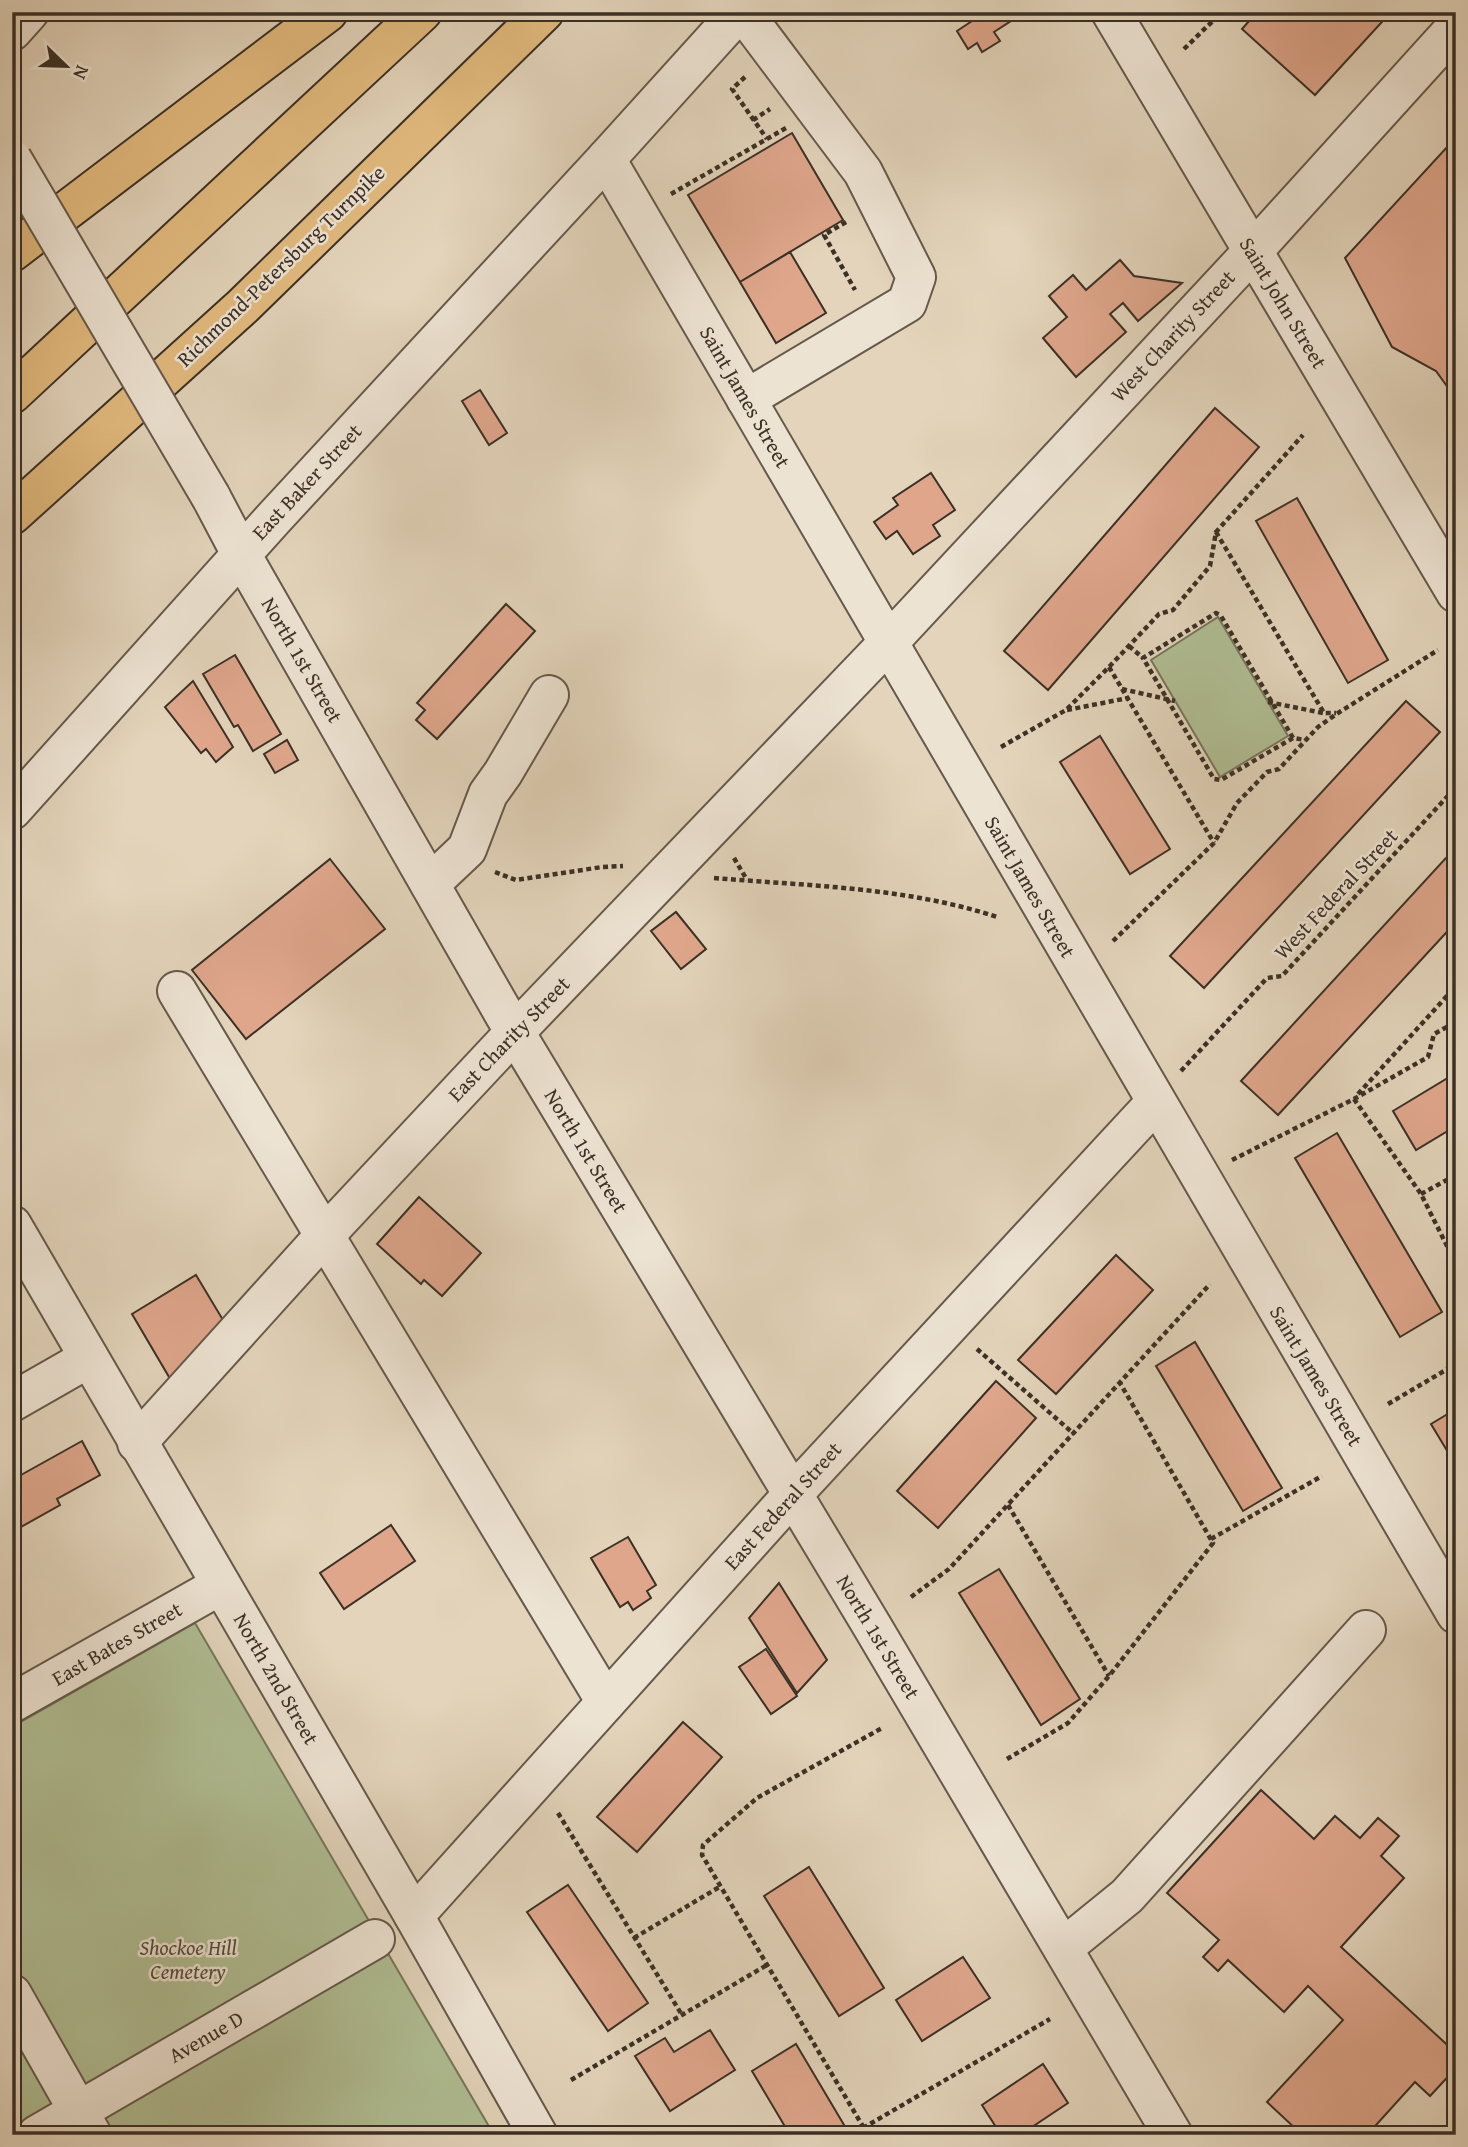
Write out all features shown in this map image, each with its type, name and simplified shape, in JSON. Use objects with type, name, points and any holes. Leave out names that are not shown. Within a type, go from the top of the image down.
[{"type":"highway","points":[[12,252],[328,12]]},
{"type":"highway","points":[[12,394],[422,12]]},
{"type":"highway","name":"Richmond-Petersburg Turnpike","points":[[12,515],[243,306],[544,12]]},
{"type":"street","points":[[12,31],[29,12]]},
{"type":"street","points":[[741,12],[863,172],[916,277],[906,303],[746,399]]},
{"type":"street","name":"East Baker Street","points":[[12,810],[241,554],[741,12]]},
{"type":"street","name":"Saint John Street","points":[[1111,12],[1456,593]]},
{"type":"street","name":"West Charity Street","points":[[888,643],[1456,27]]},
{"type":"street","name":"North 1st Street","points":[[12,159],[211,497],[515,1032],[1173,2135]]},
{"type":"street","name":"Saint James Street","points":[[606,159],[888,643],[1167,1088],[1201,1177],[1241,1250],[1456,1614]]},
{"type":"street","name":"East Charity Street","points":[[138,1443],[325,1235],[515,1032],[888,643]]},
{"type":"street","points":[[430,884],[467,849],[488,794],[549,695]]},
{"type":"street","points":[[177,991],[606,1702]]},
{"type":"street","name":"East Federal Street","points":[[414,1916],[793,1494],[1167,1088]]},
{"type":"street","name":"North 2nd Street","points":[[12,1225],[414,1916],[538,2135]]},
{"type":"street","points":[[12,1402],[89,1358]]},
{"type":"street","name":"East Bates Street","points":[[12,1703],[222,1585]]},
{"type":"street","points":[[1063,1948],[1127,1896],[1366,1630]]},
{"type":"street","name":"Avenue D","points":[[37,2135],[85,2123],[375,1939]]},
{"type":"street","points":[[12,1994],[85,2123]]},
{"type":"path","points":[[1184,49],[1222,12]]},
{"type":"path","points":[[753,69],[732,89],[766,139]]},
{"type":"path","points":[[671,194],[792,125]]},
{"type":"path","points":[[848,220],[824,235],[859,298]]},
{"type":"path","points":[[1001,747],[1066,710],[1159,614],[1173,610],[1210,566],[1216,532],[1303,435]]},
{"type":"path","points":[[1216,532],[1324,713]]},
{"type":"path","points":[[1143,658],[1216,613],[1221,616],[1293,738]]},
{"type":"path","points":[[1129,646],[1143,658],[1214,779],[1222,780],[1293,738],[1305,740]]},
{"type":"path","points":[[1113,941],[1214,843],[1237,803],[1267,772],[1279,769],[1318,727],[1438,650]]},
{"type":"path","points":[[1110,667],[1214,843]]},
{"type":"path","points":[[1122,689],[1175,701]]},
{"type":"path","points":[[1066,710],[1128,698]]},
{"type":"path","points":[[1271,703],[1338,713]]},
{"type":"path","name":"West Federal Street","points":[[1167,1088],[1267,978],[1282,976],[1456,787]]},
{"type":"path","points":[[730,852],[748,881]]},
{"type":"path","points":[[488,871],[516,880],[628,865]]},
{"type":"path","points":[[706,878],[888,892],[960,905],[997,917]]},
{"type":"path","points":[[1354,1099],[1456,986]]},
{"type":"path","points":[[1201,1177],[1266,1141],[1354,1099],[1428,1057],[1434,1034],[1456,1022]]},
{"type":"path","points":[[1354,1099],[1421,1194],[1456,1264]]},
{"type":"path","points":[[1421,1194],[1456,1175]]},
{"type":"path","points":[[911,1597],[949,1569],[1210,1284]]},
{"type":"path","points":[[974,1346],[1074,1434]]},
{"type":"path","points":[[1388,1404],[1456,1364]]},
{"type":"path","points":[[1007,1759],[1068,1723],[1109,1676],[1213,1543],[1120,1383]]},
{"type":"path","points":[[1211,1539],[1322,1476]]},
{"type":"path","points":[[1008,1505],[1109,1676]]},
{"type":"path","points":[[868,2135],[702,1855],[704,1845],[757,1798],[882,1728]]},
{"type":"path","points":[[554,1807],[682,2015]]},
{"type":"path","points":[[634,1938],[721,1886]]},
{"type":"path","points":[[571,2080],[767,1965]]},
{"type":"path","points":[[863,2127],[1050,2019]]},
{"type":"green space","points":[[1218,617],[1288,736],[1220,777],[1151,660]]},
{"type":"green space","name":"Shockoe Hill Cemetery","points":[[195,1623],[494,2135],[12,2135],[12,1727]]},
{"type":"building","points":[[967,12],[1025,12],[994,32],[1000,41],[982,52],[977,43],[968,49],[957,31],[972,21]]},
{"type":"building","points":[[1257,12],[1391,12],[1315,95],[1242,29]]},
{"type":"building","points":[[792,133],[843,220],[740,282],[688,195]]},
{"type":"building","points":[[1456,142],[1456,399],[1436,371],[1392,347],[1345,258],[1448,146]]},
{"type":"building","points":[[790,252],[826,313],[776,343],[740,282]]},
{"type":"building","points":[[1120,260],[1134,276],[1182,283],[1138,321],[1123,303],[1110,314],[1126,332],[1076,377],[1043,338],[1067,317],[1049,296],[1073,275],[1086,290]]},
{"type":"building","points":[[480,390],[507,433],[489,445],[462,401]]},
{"type":"building","points":[[1215,408],[1259,447],[1048,690],[1004,651]]},
{"type":"building","points":[[931,473],[955,510],[933,525],[940,536],[913,554],[897,531],[886,539],[874,522],[898,505],[893,498]]},
{"type":"building","points":[[1297,498],[1388,660],[1348,683],[1256,521]]},
{"type":"building","points":[[506,604],[535,631],[437,739],[416,720],[425,710],[417,703]]},
{"type":"building","points":[[235,655],[281,734],[253,751],[238,725],[234,727],[203,674]]},
{"type":"building","points":[[193,681],[233,747],[216,762],[206,749],[201,753],[165,707]]},
{"type":"building","points":[[1406,701],[1440,732],[1204,988],[1170,956]]},
{"type":"building","points":[[1100,736],[1170,849],[1130,874],[1060,762]]},
{"type":"building","points":[[287,740],[298,760],[275,773],[264,754]]},
{"type":"building","points":[[1456,847],[1456,922],[1278,1115],[1241,1081]]},
{"type":"building","points":[[330,859],[385,929],[246,1039],[192,970]]},
{"type":"building","points":[[676,912],[706,949],[681,969],[651,931]]},
{"type":"building","points":[[1456,1073],[1456,1126],[1416,1150],[1393,1111]]},
{"type":"building","points":[[1337,1133],[1442,1312],[1400,1337],[1295,1158]]},
{"type":"building","points":[[419,1197],[481,1253],[442,1296],[424,1280],[421,1284],[377,1244]]},
{"type":"building","points":[[1116,1255],[1153,1290],[1056,1394],[1018,1360]]},
{"type":"building","points":[[196,1275],[226,1325],[172,1382],[132,1314]]},
{"type":"building","points":[[1195,1342],[1282,1488],[1243,1511],[1156,1366]]},
{"type":"building","points":[[996,1381],[1036,1418],[938,1528],[897,1491]]},
{"type":"building","points":[[1456,1409],[1456,1463],[1455,1464],[1431,1424]]},
{"type":"building","points":[[82,1441],[100,1475],[57,1499],[60,1505],[12,1532],[12,1480]]},
{"type":"building","points":[[391,1525],[415,1561],[344,1609],[320,1573]]},
{"type":"building","points":[[628,1537],[656,1585],[647,1591],[651,1598],[633,1610],[628,1602],[620,1607],[591,1558]]},
{"type":"building","points":[[999,1569],[1080,1699],[1041,1725],[959,1593]]},
{"type":"building","points":[[779,1583],[827,1660],[797,1693],[749,1618]]},
{"type":"building","points":[[766,1649],[797,1696],[771,1714],[739,1667]]},
{"type":"building","points":[[683,1722],[722,1757],[637,1852],[597,1817]]},
{"type":"building","points":[[1261,1790],[1314,1839],[1335,1816],[1360,1838],[1378,1818],[1399,1836],[1381,1856],[1404,1878],[1341,1947],[1456,2053],[1456,2068],[1430,2096],[1415,2082],[1367,2135],[1291,2135],[1296,2129],[1267,2102],[1343,2020],[1308,1986],[1284,2012],[1228,1960],[1218,1971],[1203,1957],[1219,1940],[1167,1893]]},
{"type":"building","points":[[809,1867],[884,1988],[839,2016],[764,1896]]},
{"type":"building","points":[[568,1885],[648,2003],[608,2031],[527,1912]]},
{"type":"building","points":[[963,1957],[990,1998],[922,2041],[896,2000]]},
{"type":"building","points":[[710,2030],[735,2070],[670,2111],[635,2056],[665,2038],[674,2052]]},
{"type":"building","points":[[796,2044],[850,2135],[790,2135],[752,2071]]},
{"type":"building","points":[[1043,2064],[1068,2103],[1020,2135],[1001,2135],[982,2105]]}]
